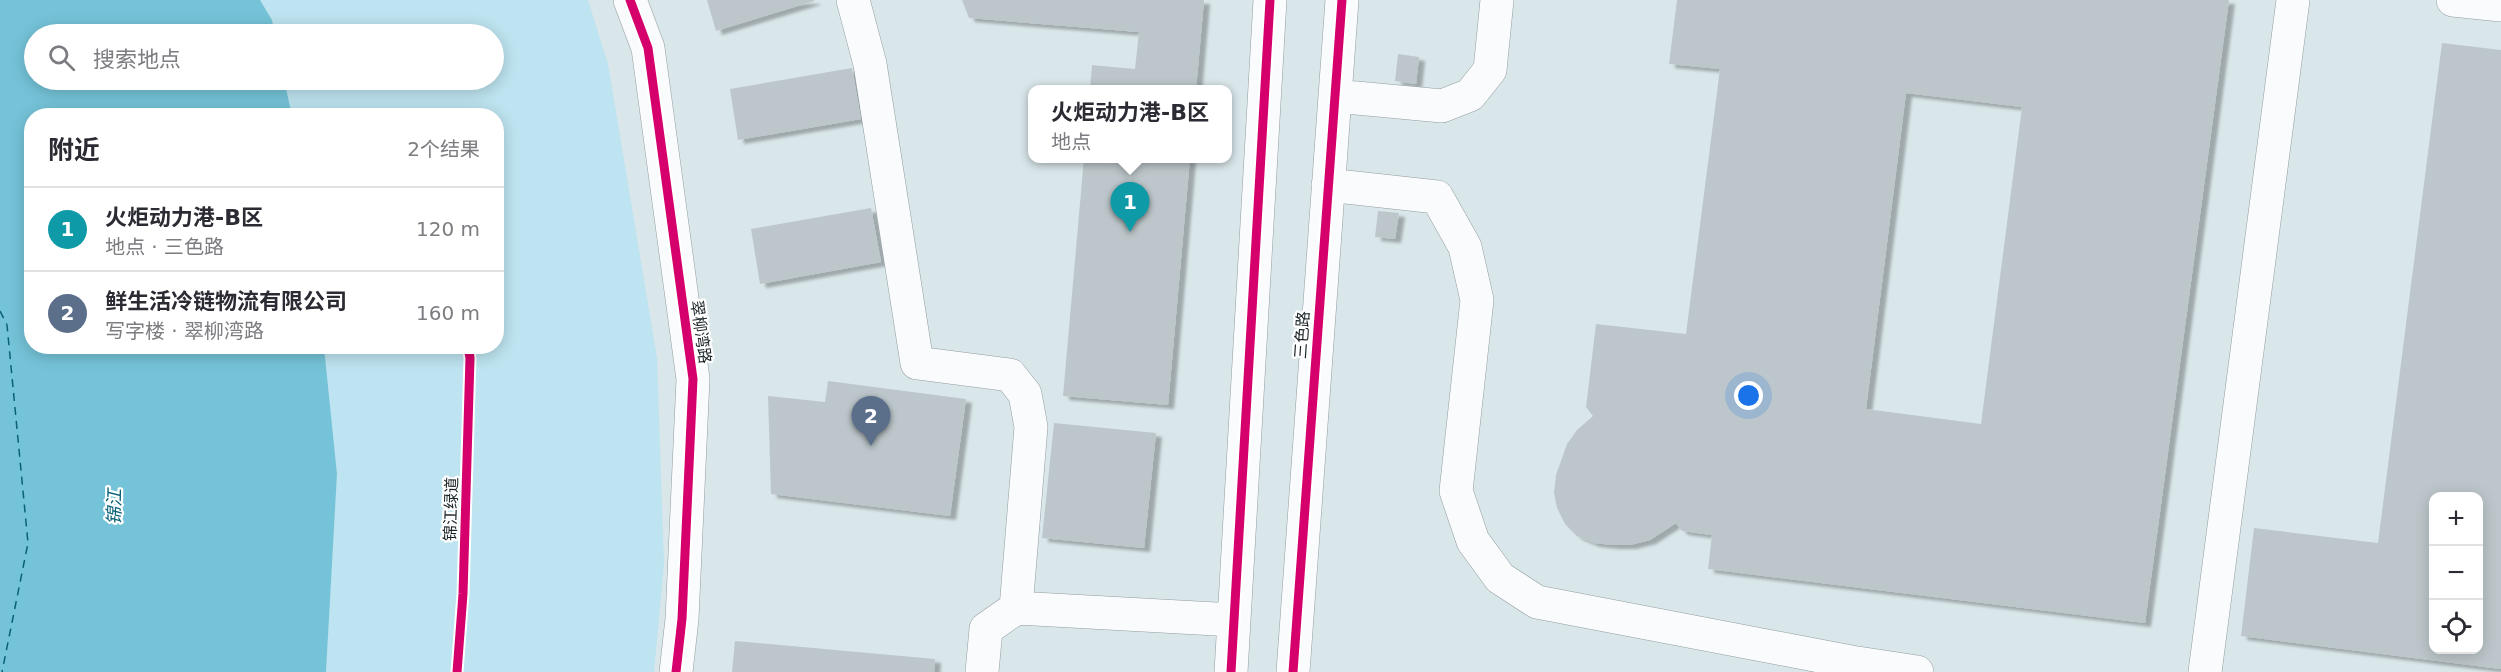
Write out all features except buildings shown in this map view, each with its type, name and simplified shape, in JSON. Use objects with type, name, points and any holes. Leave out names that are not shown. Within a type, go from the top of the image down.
[{"type":"street","name":"翠柳湾路","points":[[630,0],[648,48],[693,379],[682,619],[676,672]]},
{"type":"street","points":[[853,0],[870,64],[917,363],[1010,375],[1025,394],[1031,427],[1016,608]]},
{"type":"street","points":[[1231,672],[1270,0]]},
{"type":"street","name":"三色路","points":[[1293,672],[1342,0]]},
{"type":"street","points":[[1335,96],[1442,106],[1470,94],[1490,70],[1497,0]]},
{"type":"street","points":[[2205,672],[2293,0]]},
{"type":"street","points":[[2453,0],[2501,5]]},
{"type":"street","points":[[1328,185],[1437,197],[1465,247],[1477,300],[1456,491],[1473,541],[1500,578],[1537,602],[1840,660],[1917,672]]},
{"type":"street","points":[[982,672],[986,629],[1016,608],[1234,620]]},
{"type":"shaded area","points":[[260,0],[588,0],[608,64],[657,358],[664,564],[654,672],[326,672],[337,474],[325,354],[504,354],[504,108],[290,108],[286,90],[504,90],[504,24],[273,24]]},
{"type":"water","name":"锦江","points":[[0,0],[260,0],[273,24],[24,24],[24,90],[286,90],[290,108],[24,108],[24,354],[325,354],[337,474],[326,672],[0,672]]},
{"type":"ferry route","points":[[0,311],[7,325],[28,543],[2,672]]},
{"type":"cycle path","points":[[630,0],[648,48],[693,379],[682,619],[676,672]]},
{"type":"cycle path","points":[[1231,672],[1270,0]]},
{"type":"cycle path","points":[[1293,672],[1342,0]]},
{"type":"cycle path","name":"锦江绿道","points":[[457,672],[463,594],[469,354]]},
{"type":"place","name":"火炬动力港-B区","points":[[1130,232]]},
{"type":"place","name":"鲜生活冷链物流有限公司","points":[[871,446]]}]
